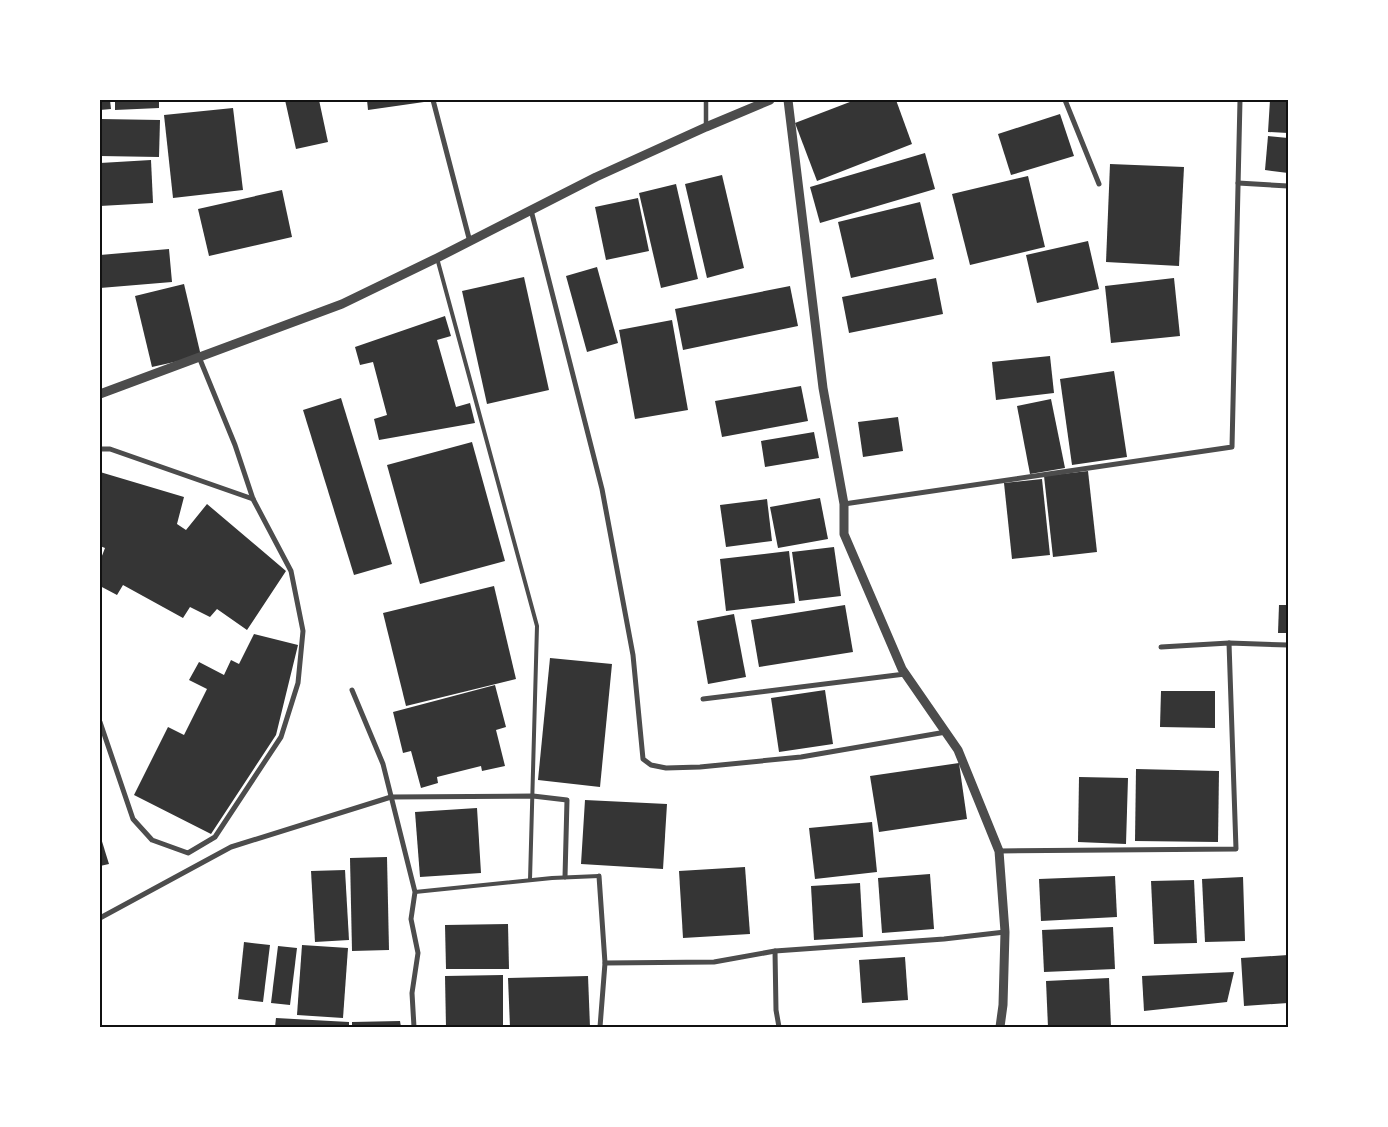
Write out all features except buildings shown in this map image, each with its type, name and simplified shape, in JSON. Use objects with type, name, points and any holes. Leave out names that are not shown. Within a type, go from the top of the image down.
[{"type":"street","points":[[432,100],[470,242]]},
{"type":"street","points":[[706,100],[706,127]]},
{"type":"street","points":[[100,394],[342,304],[470,242],[596,177],[770,100]]},
{"type":"street","points":[[788,100],[823,388],[844,504],[844,534],[905,674],[958,750],[999,851],[1005,932],[1003,1005],[1000,1027]]},
{"type":"street","points":[[1064,100],[1099,184]]},
{"type":"street","points":[[844,504],[1232,447],[1240,100]]},
{"type":"street","points":[[1238,183],[1288,186]]},
{"type":"street","points":[[531,210],[602,489],[633,655],[643,759],[650,765],[666,768],[700,767],[801,757],[946,732]]},
{"type":"street","points":[[100,722],[133,819],[152,840],[188,854],[215,837],[281,737],[298,682],[304,631],[291,571],[253,499],[235,445],[199,357]]},
{"type":"street","points":[[100,449],[110,449],[253,499]]},
{"type":"street","points":[[999,851],[1236,849],[1229,644]]},
{"type":"street","points":[[1161,647],[1229,644],[1288,645]]},
{"type":"street","points":[[703,699],[905,674]]},
{"type":"street","points":[[352,690],[383,764],[415,892],[411,920],[418,953],[412,993],[414,1027]]},
{"type":"street","points":[[100,918],[231,847],[391,797],[533,796],[567,800],[565,877]]},
{"type":"street","points":[[599,876],[605,963],[600,1027]]},
{"type":"street","points":[[605,963],[714,962],[775,951],[944,939],[1005,932]]},
{"type":"street","points":[[775,951],[776,1010],[779,1027]]},
{"type":"lane","points":[[437,258],[537,626],[530,880]]},
{"type":"lane","points":[[415,892],[530,880],[599,876]]}]
